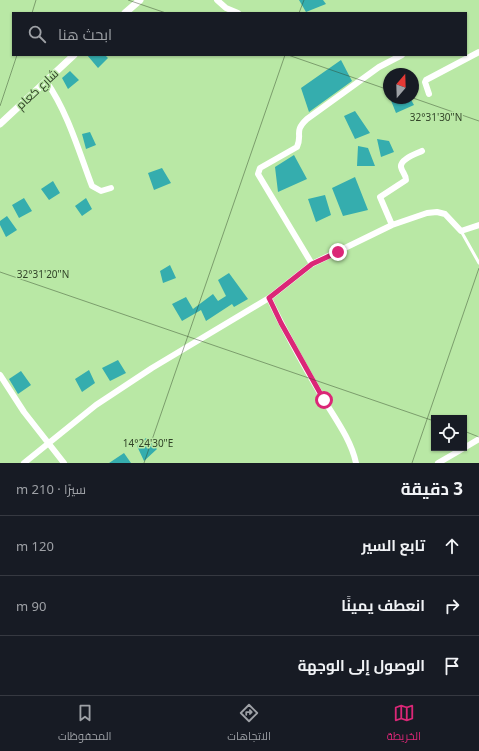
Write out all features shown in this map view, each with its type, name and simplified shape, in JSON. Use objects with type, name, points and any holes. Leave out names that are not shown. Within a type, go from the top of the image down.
[{"type":"street","points":[[217,0],[226,8],[236,12]]},
{"type":"street","points":[[126,12],[135,2]]},
{"type":"street","points":[[429,94],[425,82],[426,80],[479,52]]},
{"type":"street","name":"شارع كعام","points":[[0,124],[73,56]]},
{"type":"street","points":[[312,264],[258,174],[260,168],[297,147],[300,142],[298,133],[300,126],[307,119],[379,67],[400,56]]},
{"type":"street","points":[[46,81],[57,97],[68,120],[92,186],[94,189],[101,191],[111,188]]},
{"type":"street","points":[[392,225],[380,197],[406,180],[401,167],[402,164],[408,158],[422,151]]},
{"type":"street","points":[[24,463],[96,405],[122,387],[227,322],[269,298],[312,264],[392,225],[414,217],[437,212],[447,216],[460,231],[479,225]]},
{"type":"street","points":[[269,298],[307,371],[342,429],[356,463]]},
{"type":"street","points":[[0,375],[20,405],[64,463]]},
{"type":"street","points":[[467,446],[479,439]]},
{"type":"street","points":[[438,463],[459,451]]},
{"type":"lane","points":[[460,231],[479,263]]},
{"type":"building","points":[[299,0],[323,0],[326,4],[306,12]]},
{"type":"building","points":[[88,56],[106,56],[108,58],[98,68]]},
{"type":"building","points":[[341,60],[352,81],[309,112],[301,88]]},
{"type":"building","points":[[70,71],[79,80],[68,89],[62,78]]},
{"type":"building","points":[[392,104],[414,105],[396,113]]},
{"type":"building","points":[[355,111],[370,133],[355,139],[344,116]]},
{"type":"building","points":[[90,132],[96,145],[86,149],[82,134]]},
{"type":"building","points":[[377,139],[389,141],[394,152],[381,157]]},
{"type":"building","points":[[358,146],[368,148],[375,166],[357,166]]},
{"type":"building","points":[[294,155],[307,179],[278,192],[275,167]]},
{"type":"building","points":[[162,168],[171,183],[154,190],[148,173]]},
{"type":"building","points":[[355,177],[368,210],[343,216],[332,188]]},
{"type":"building","points":[[53,181],[60,193],[49,200],[41,189]]},
{"type":"building","points":[[325,195],[331,215],[316,222],[308,199]]},
{"type":"building","points":[[24,198],[32,211],[19,218],[12,205]]},
{"type":"building","points":[[86,198],[92,209],[82,216],[75,206]]},
{"type":"building","points":[[7,216],[17,230],[6,237],[0,225],[0,221]]},
{"type":"building","points":[[170,265],[176,278],[163,283],[160,271]]},
{"type":"building","points":[[229,273],[248,299],[234,307],[232,304],[206,321],[201,310],[182,321],[172,304],[186,297],[193,309],[213,294],[218,301],[226,296],[218,280]]},
{"type":"building","points":[[118,360],[126,373],[110,381],[102,368]]},
{"type":"building","points":[[89,370],[95,383],[82,392],[75,379]]},
{"type":"building","points":[[21,371],[31,385],[18,394],[9,379]]},
{"type":"building","points":[[146,438],[157,449],[144,461],[137,446]]},
{"type":"building","points":[[124,453],[131,463],[109,463]]},
{"type":"route","points":[[324,400],[281,323],[269,298],[312,264],[338,252]]}]
